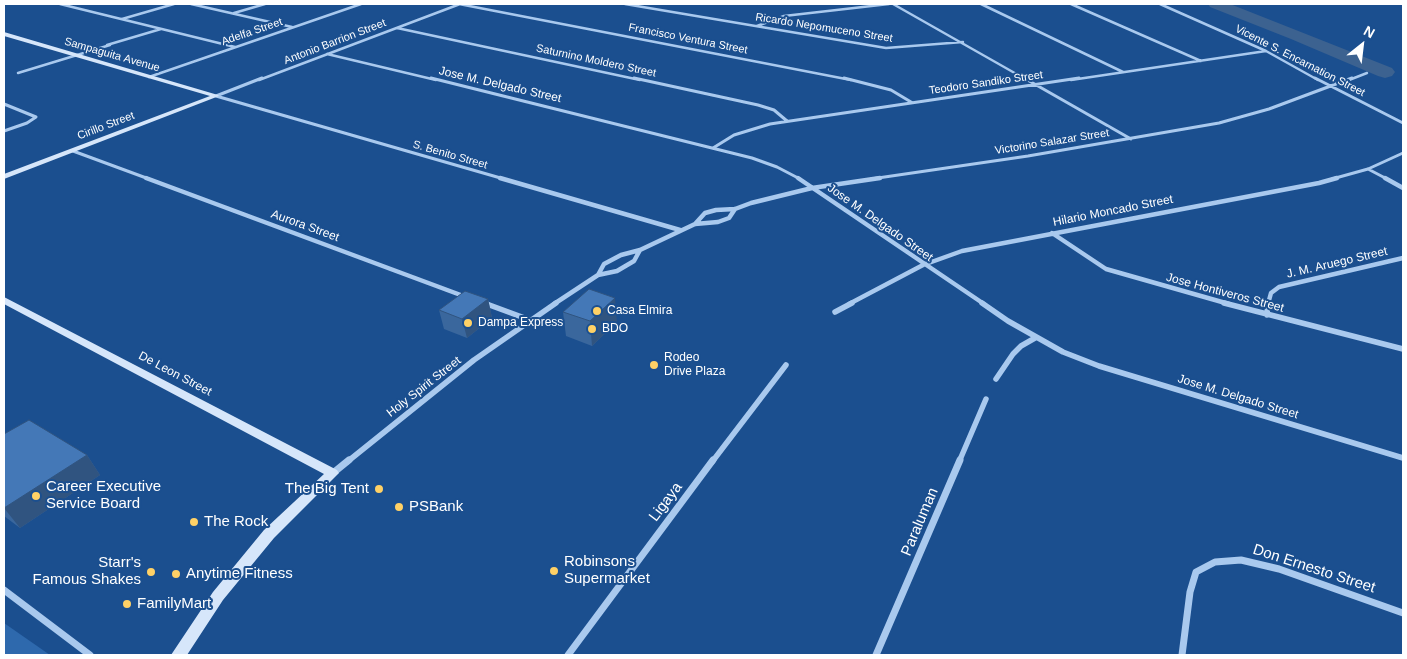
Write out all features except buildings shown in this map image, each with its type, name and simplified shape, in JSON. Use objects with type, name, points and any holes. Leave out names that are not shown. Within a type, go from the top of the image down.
[{"type":"main road","name":"Sampaguita Avenue","points":[[4,34],[216,96]]},
{"type":"main road","name":"Cirillo Street","points":[[4,177],[216,96]]},
{"type":"main road","name":"De Leon Street","points":[[4,300],[333,473]]},
{"type":"main road","points":[[179,655],[218,596],[269,534],[333,473]]},
{"type":"street","points":[[60,4],[235,47]]},
{"type":"street","points":[[121,19],[174,4]]},
{"type":"street","points":[[191,4],[293,27]]},
{"type":"street","points":[[233,14],[265,4]]},
{"type":"street","name":"Adelfa Street","points":[[149,76],[361,4]]},
{"type":"street","name":"Antonio Barrion Street","points":[[216,96],[459,4]]},
{"type":"street","name":"Francisco Ventura Street","points":[[459,4],[852,80],[890,90],[911,103]]},
{"type":"street","name":"Ricardo Nepomuceno Street","points":[[625,4],[886,48],[963,42]]},
{"type":"street","points":[[757,26],[784,16],[889,4]]},
{"type":"street","points":[[893,4],[1131,139]]},
{"type":"street","points":[[981,4],[1124,73]]},
{"type":"street","points":[[1071,4],[1202,61]]},
{"type":"street","name":"Vicente S. Encarnation Street","points":[[1160,4],[1266,51],[1329,86],[1403,123]]},
{"type":"street","name":"Saturnino Moldero Street","points":[[397,28],[758,105],[774,110],[786,121]]},
{"type":"street","points":[[18,73],[161,29]]},
{"type":"street","name":"Teodoro Sandiko Street","points":[[713,148],[728,138],[747,130],[786,121],[1266,51]]},
{"type":"street","name":"Jose M. Delgado Street","points":[[327,54],[547,106],[713,148],[777,167],[812,188],[923,265],[1035,338],[1099,366],[1403,458]]},
{"type":"street","name":"Victorino Salazar Street","points":[[695,224],[711,212],[735,209],[751,203],[812,188],[1131,139],[1247,116],[1367,73]]},
{"type":"street","name":"S. Benito Street","points":[[216,96],[680,230]]},
{"type":"street","points":[[4,104],[36,117],[4,131]]},
{"type":"street","name":"Aurora Street","points":[[73,151],[470,298]]},
{"type":"street","name":"Hilario Moncado Street","points":[[835,312],[923,265],[962,251],[1319,182],[1368,169],[1403,153]]},
{"type":"street","points":[[1368,169],[1403,188]]},
{"type":"street","name":"Victorino Salazar Street","points":[[598,275],[604,264],[621,255],[640,250],[695,224],[718,222],[729,218],[735,209]]},
{"type":"street","name":"Jose Hontiveros Street","points":[[1052,233],[1106,269],[1148,283],[1403,350]]},
{"type":"street","name":"Victorino Salazar Street","points":[[530,320],[598,275],[617,271],[634,261],[640,250]]},
{"type":"street","name":"J. M. Aruego Street","points":[[1267,315],[1268,300],[1271,293],[1279,287],[1403,258]]},
{"type":"street","points":[[479,301],[530,320]]},
{"type":"street","name":"Holy Spirit Street","points":[[333,473],[430,394],[530,320]]},
{"type":"street","points":[[996,379],[1012,354],[1035,338]]},
{"type":"street","name":"Ligaya","points":[[568,655],[754,405],[786,365]]},
{"type":"street","name":"Paraluman","points":[[876,655],[986,399]]},
{"type":"street","name":"Don Ernesto Street","points":[[1182,655],[1190,592],[1196,572],[1215,562],[1241,560],[1279,569],[1403,614]]},
{"type":"street","points":[[4,590],[90,655]]},
{"type":"shaded area","points":[[4,623],[50,655],[4,655]]},
{"type":"waterway","points":[[1216,4],[1385,72]]},
{"type":"place","name":"Casa Elmira","points":[[597,311]]},
{"type":"place","name":"Dampa Express","points":[[468,323]]},
{"type":"place","name":"BDO","points":[[592,329]]},
{"type":"place","name":"Rodeo Drive Plaza","points":[[654,365]]},
{"type":"place","name":"The Big Tent","points":[[379,489]]},
{"type":"place","name":"Career Executive Service Board","points":[[36,496]]},
{"type":"place","name":"PSBank","points":[[399,507]]},
{"type":"place","name":"The Rock","points":[[194,522]]},
{"type":"place","name":"Robinsons Supermarket","points":[[554,571]]},
{"type":"place","name":"Starr's Famous Shakes","points":[[151,572]]},
{"type":"place","name":"Anytime Fitness","points":[[176,574]]},
{"type":"place","name":"FamilyMart","points":[[127,604]]}]
